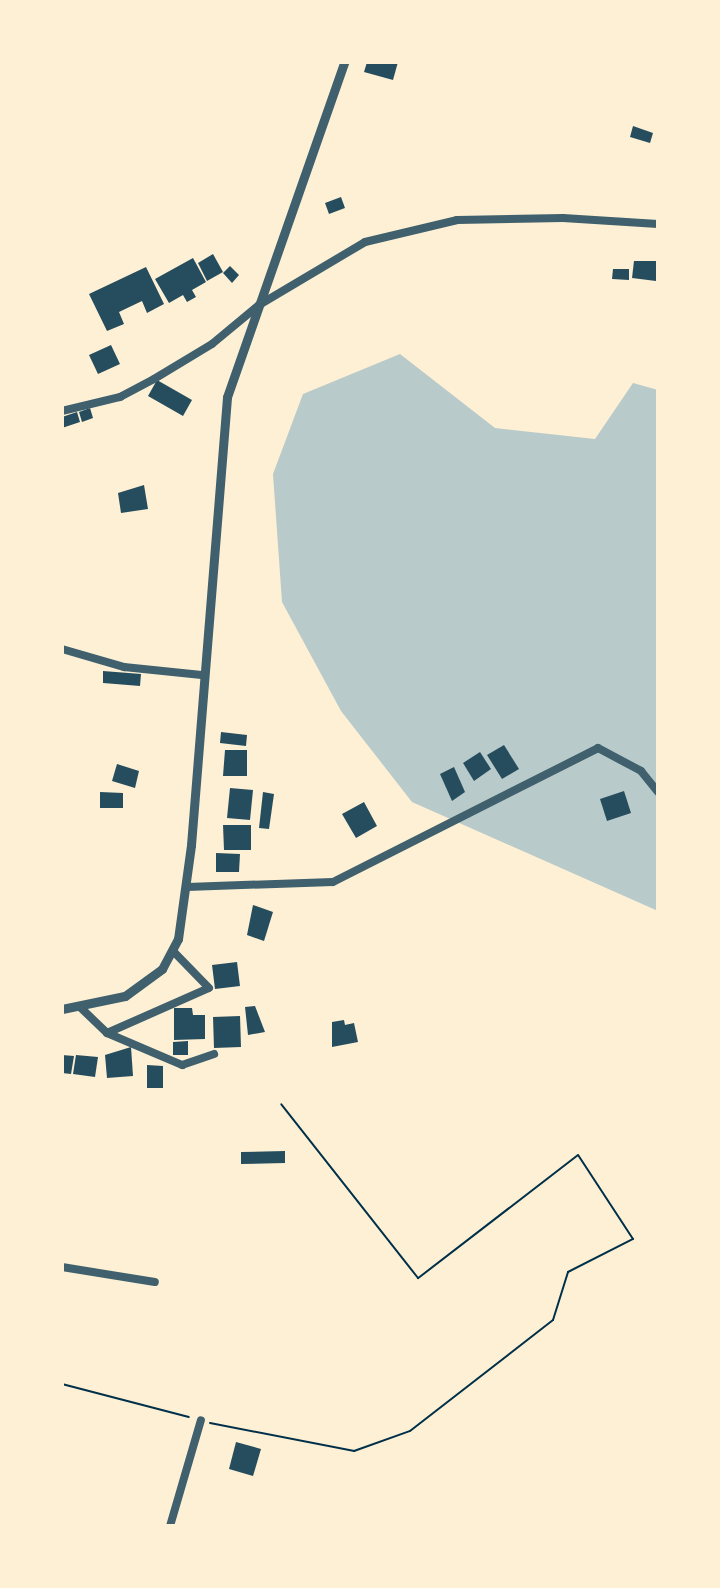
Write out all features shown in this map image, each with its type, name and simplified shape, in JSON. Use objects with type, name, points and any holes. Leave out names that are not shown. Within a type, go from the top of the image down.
[{"type":"street","points":[[62,1009],[125,996],[162,969],[173,951],[187,887],[227,397],[344,62]]},
{"type":"street","points":[[62,411],[120,397],[154,379],[212,344],[259,305],[365,242],[423,225],[563,218],[658,224]]},
{"type":"street","points":[[62,649],[124,667],[202,675]]},
{"type":"street","points":[[187,887],[333,882],[598,748],[641,771],[658,792]]},
{"type":"street","points":[[107,1033],[209,988],[173,951]]},
{"type":"street","points":[[80,1007],[107,1033],[182,1065],[214,1054]]},
{"type":"street","points":[[62,1267],[155,1282]]},
{"type":"street","points":[[170,1526],[201,1420]]},
{"type":"path","points":[[62,1384],[201,1420],[354,1451],[410,1431],[553,1320],[568,1272],[633,1239],[578,1155],[418,1278],[281,1104]]},
{"type":"shaded area","points":[[400,354],[495,428],[595,439],[633,383],[658,390],[658,911],[412,802],[341,711],[282,602],[273,474],[303,394]]},
{"type":"building","points":[[367,62],[398,62],[393,80],[364,72]]},
{"type":"building","points":[[633,126],[653,133],[650,143],[630,137]]},
{"type":"building","points":[[341,197],[345,208],[329,214],[325,203]]},
{"type":"building","points":[[213,254],[223,272],[207,281],[198,263]]},
{"type":"building","points":[[193,258],[206,282],[192,290],[196,297],[187,302],[183,295],[169,303],[155,279]]},
{"type":"building","points":[[634,261],[658,261],[656,281],[632,278]]},
{"type":"building","points":[[230,266],[239,275],[232,283],[223,273]]},
{"type":"building","points":[[146,267],[164,304],[147,313],[142,301],[119,312],[124,324],[107,331],[89,294]]},
{"type":"building","points":[[613,269],[629,269],[629,280],[612,279]]},
{"type":"building","points":[[111,345],[120,364],[98,374],[89,355]]},
{"type":"building","points":[[157,380],[192,400],[183,416],[148,396]]},
{"type":"building","points":[[90,408],[93,418],[82,422],[79,412]]},
{"type":"building","points":[[77,412],[80,422],[62,428],[62,417]]},
{"type":"building","points":[[144,485],[148,509],[121,513],[118,493]]},
{"type":"building","points":[[103,671],[141,674],[140,686],[103,683]]},
{"type":"building","points":[[221,732],[247,735],[246,746],[220,743]]},
{"type":"building","points":[[504,745],[519,769],[502,779],[487,755]]},
{"type":"building","points":[[225,750],[247,750],[247,776],[223,776]]},
{"type":"building","points":[[480,752],[491,769],[474,781],[463,763]]},
{"type":"building","points":[[117,764],[139,771],[135,788],[112,781]]},
{"type":"building","points":[[454,767],[465,792],[452,801],[440,774]]},
{"type":"building","points":[[230,788],[253,790],[250,820],[227,818]]},
{"type":"building","points":[[624,791],[631,813],[607,821],[600,799]]},
{"type":"building","points":[[100,792],[123,793],[123,808],[100,808]]},
{"type":"building","points":[[263,792],[274,794],[269,829],[259,828]]},
{"type":"building","points":[[364,802],[377,826],[356,838],[342,814]]},
{"type":"building","points":[[223,825],[251,825],[251,850],[224,850]]},
{"type":"building","points":[[216,853],[240,854],[239,872],[216,872]]},
{"type":"building","points":[[253,905],[273,912],[264,941],[247,935]]},
{"type":"building","points":[[237,962],[240,986],[215,989],[212,965]]},
{"type":"building","points":[[255,1006],[265,1032],[248,1035],[245,1007]]},
{"type":"building","points":[[174,1008],[192,1008],[193,1015],[205,1015],[205,1039],[174,1040]]},
{"type":"building","points":[[240,1016],[241,1047],[214,1048],[213,1017]]},
{"type":"building","points":[[344,1020],[345,1025],[354,1023],[358,1042],[332,1047],[332,1022]]},
{"type":"building","points":[[188,1041],[188,1055],[173,1055],[173,1042]]},
{"type":"building","points":[[131,1047],[133,1076],[107,1078],[105,1055]]},
{"type":"building","points":[[62,1055],[74,1056],[71,1074],[62,1073]]},
{"type":"building","points":[[76,1055],[98,1057],[95,1077],[73,1074]]},
{"type":"building","points":[[147,1065],[163,1066],[163,1088],[147,1088]]},
{"type":"building","points":[[285,1151],[285,1163],[241,1164],[241,1152]]},
{"type":"building","points":[[236,1442],[261,1449],[253,1476],[229,1469]]}]
